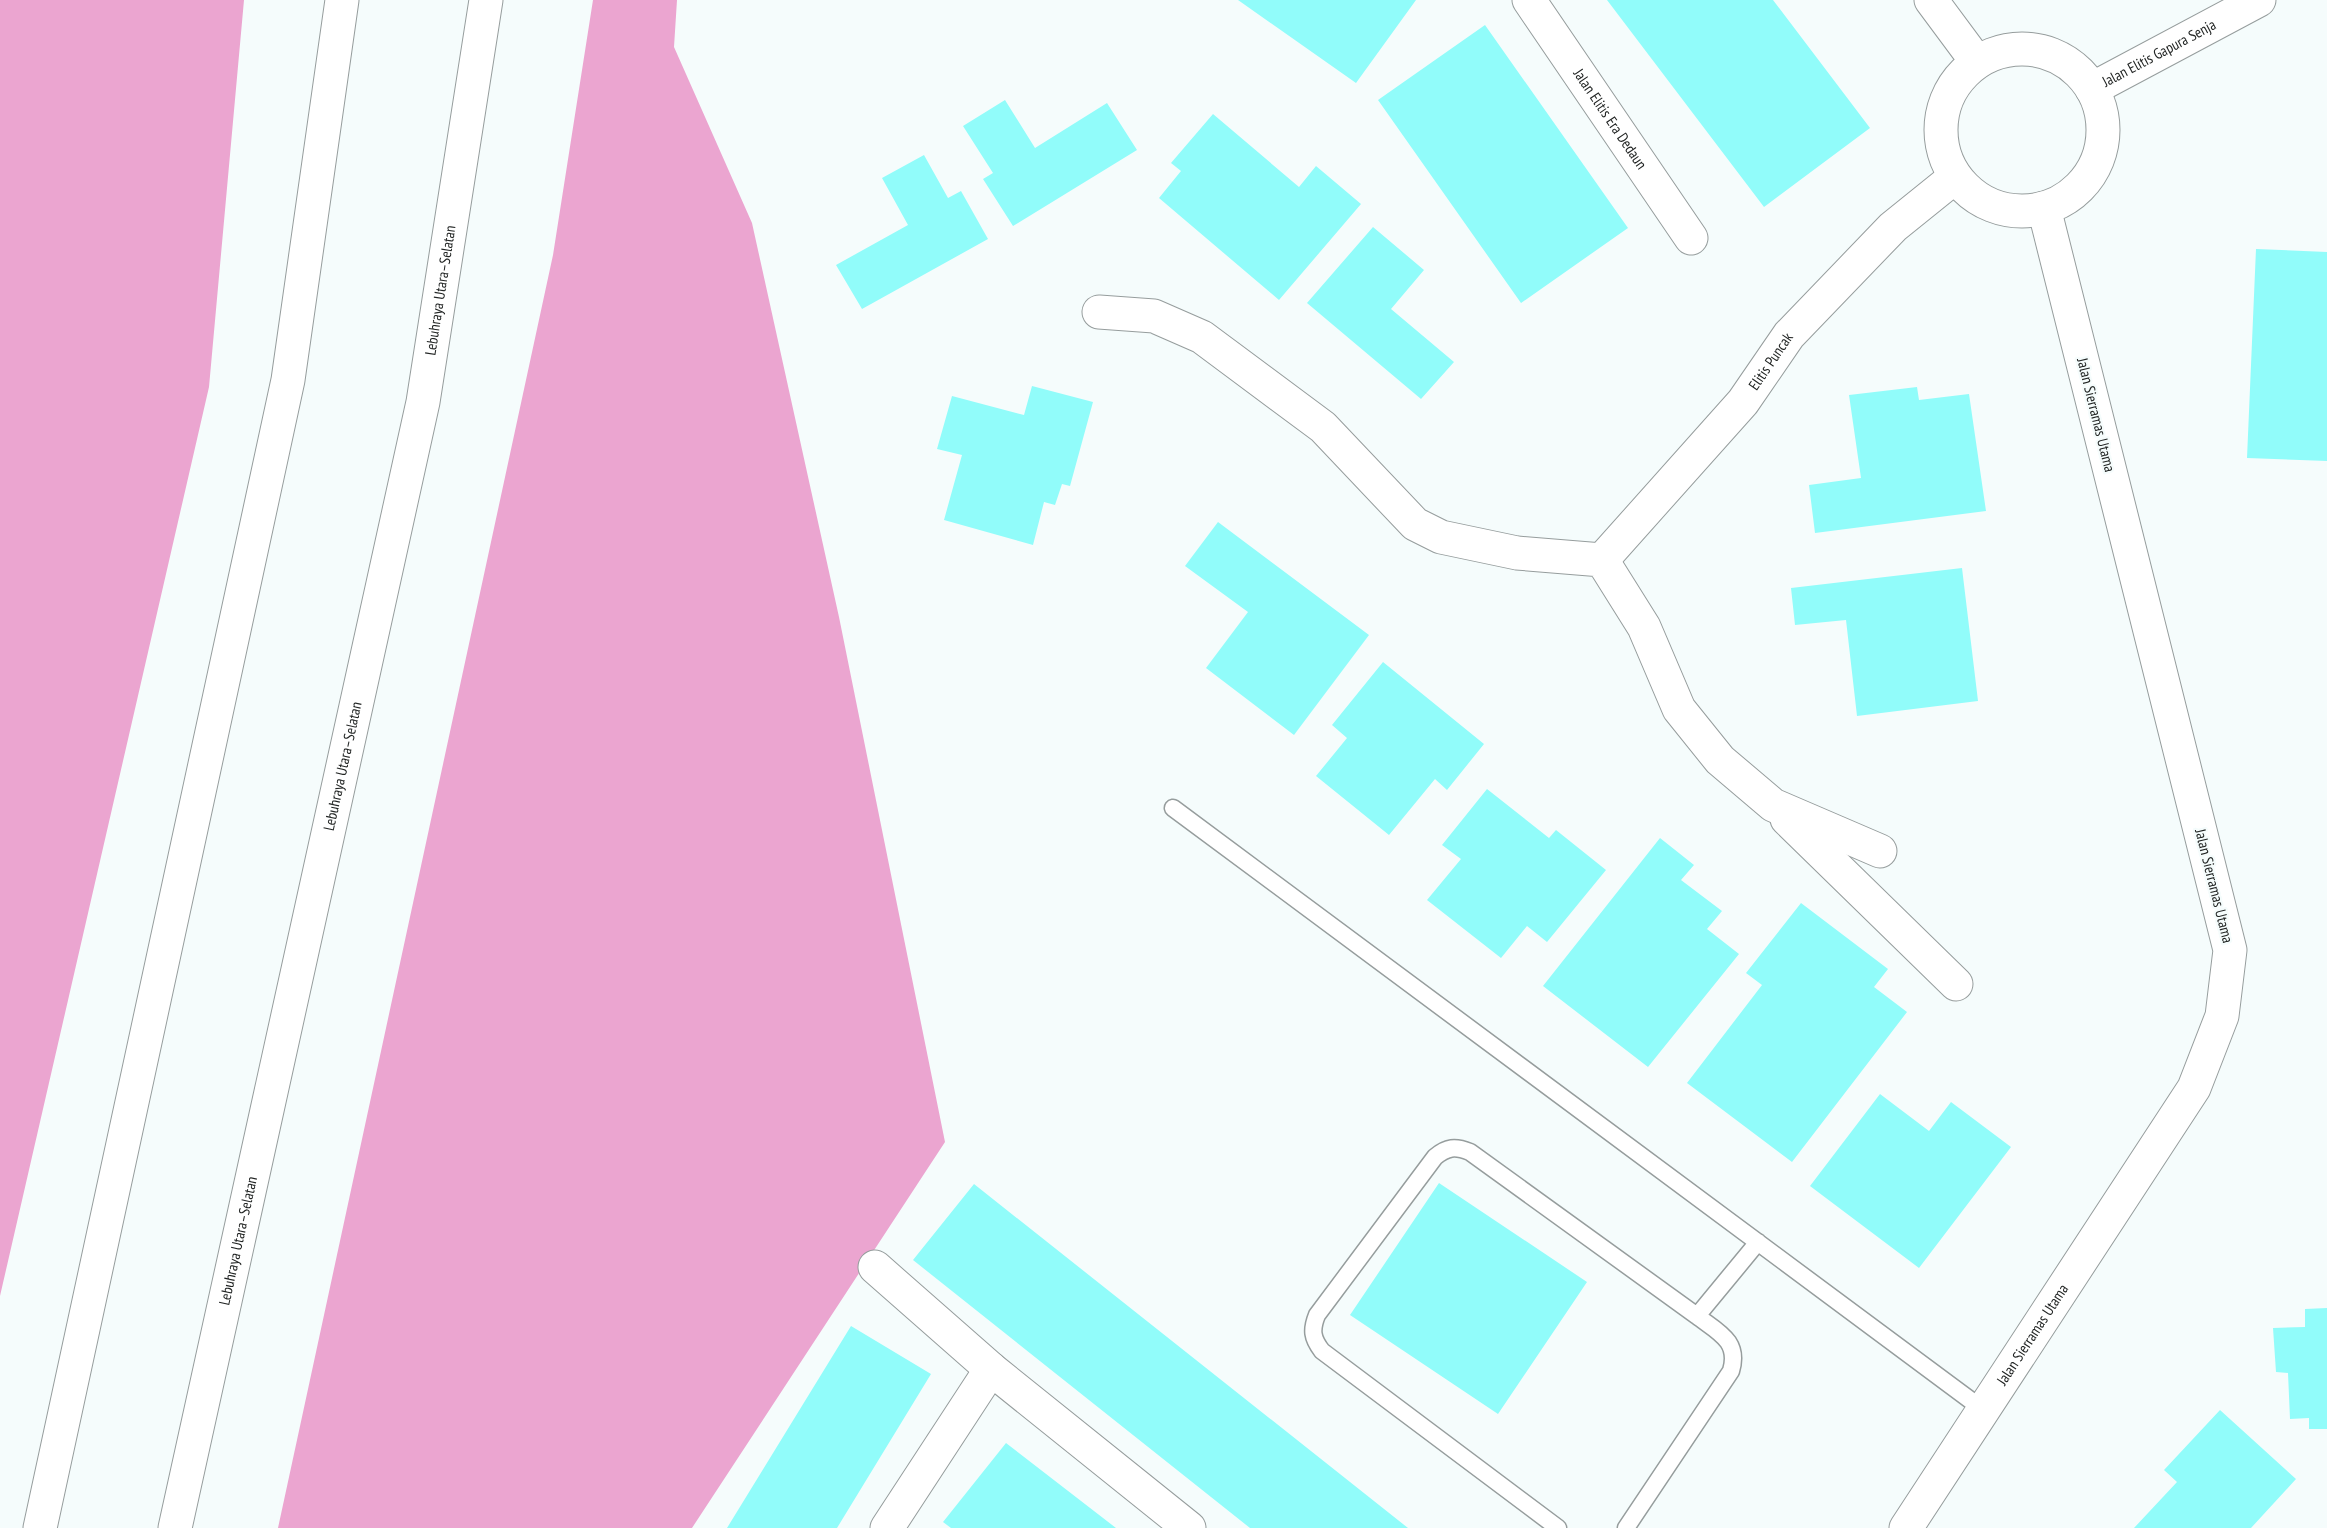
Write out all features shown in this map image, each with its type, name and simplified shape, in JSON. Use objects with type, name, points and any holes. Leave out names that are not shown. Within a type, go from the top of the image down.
[{"type":"main road","points":[[40,1528],[288,380],[342,0]]},
{"type":"main road","name":"Lebuhraya Utara–Selatan","points":[[175,1528],[423,402],[486,0]]},
{"type":"main road","name":"Jalan Elitis Era Dedaun","points":[[1529,0],[1691,238]]},
{"type":"main road","points":[[1931,0],[1977,62]]},
{"type":"main road","name":"Jalan Elitis Gapura Senja","points":[[2092,88],[2259,0]]},
{"type":"main road","points":[[2027,49],[2053,55],[2074,69],[2092,88],[2101,111],[2103,136],[2098,160],[2085,182],[2067,198],[2044,208],[2019,212],[1995,207],[1972,195],[1955,177],[1944,153],[1940,128],[1945,102],[1958,80],[1977,62],[2001,51],[2027,49]]},
{"type":"main road","name":"Elitis Puncak","points":[[1602,560],[1743,402],[1790,335],[1893,226],[1955,177]]},
{"type":"main road","name":"Jalan Sierramas Utama","points":[[1906,1528],[1985,1411],[2194,1088],[2222,1016],[2230,950],[2044,208]]},
{"type":"main road","points":[[1100,312],[1154,316],[1202,337],[1323,427],[1415,524],[1441,537],[1517,553],[1602,560],[1644,627],[1679,709],[1720,760],[1773,805],[1956,984]]},
{"type":"main road","points":[[1773,805],[1880,851]]},
{"type":"main road","points":[[875,1267],[991,1369],[1189,1528]]},
{"type":"main road","points":[[887,1528],[991,1369]]},
{"type":"lane","points":[[1173,808],[1985,1411]]},
{"type":"lane","points":[[1558,1528],[1322,1351],[1314,1341],[1312,1328],[1317,1315],[1435,1157],[1445,1149],[1458,1147],[1470,1152],[1697,1316],[1725,1337],[1732,1348],[1733,1365],[1626,1528]]},
{"type":"lane","points":[[1697,1316],[1758,1242]]},
{"type":"shaded area","points":[[0,0],[244,0],[209,387],[0,1296]]},
{"type":"shaded area","points":[[593,0],[677,0],[674,47],[752,223],[839,617],[945,1142],[692,1528],[278,1528],[553,255]]},
{"type":"building","points":[[1238,0],[1416,0],[1356,83]]},
{"type":"building","points":[[1607,0],[1773,0],[1870,128],[1764,207]]},
{"type":"building","points":[[1485,25],[1628,228],[1521,303],[1378,100]]},
{"type":"building","points":[[1005,100],[1035,148],[1107,103],[1137,150],[1013,226],[983,179],[993,173],[963,126]]},
{"type":"building","points":[[1213,114],[1299,187],[1316,166],[1361,204],[1279,300],[1159,198],[1181,171],[1171,163]]},
{"type":"building","points":[[924,155],[948,198],[961,191],[988,239],[862,309],[836,265],[908,225],[882,178]]},
{"type":"building","points":[[1373,227],[1424,270],[1391,309],[1454,362],[1421,399],[1307,303]]},
{"type":"building","points":[[2256,249],[2327,252],[2327,461],[2247,458]]},
{"type":"building","points":[[1032,386],[1093,402],[1070,486],[1062,484],[1055,505],[1044,502],[1033,545],[944,520],[962,455],[937,449],[952,396],[1024,415]]},
{"type":"building","points":[[1917,387],[1919,400],[1969,394],[1986,511],[1815,533],[1809,485],[1861,478],[1849,395]]},
{"type":"building","points":[[1218,522],[1369,635],[1294,735],[1206,668],[1248,612],[1185,566]]},
{"type":"building","points":[[1962,568],[1978,701],[1857,716],[1846,620],[1795,625],[1791,588]]},
{"type":"building","points":[[1383,662],[1484,744],[1447,790],[1435,779],[1389,835],[1316,776],[1347,738],[1332,725]]},
{"type":"building","points":[[1487,789],[1549,838],[1556,830],[1606,870],[1547,942],[1527,926],[1501,958],[1427,900],[1461,859],[1442,845]]},
{"type":"building","points":[[1660,838],[1694,865],[1681,880],[1722,911],[1707,929],[1739,954],[1648,1067],[1543,986]]},
{"type":"building","points":[[1801,903],[1888,969],[1874,987],[1907,1012],[1792,1162],[1687,1083],[1762,985],[1746,973]]},
{"type":"building","points":[[1880,1094],[1929,1131],[1951,1102],[2011,1147],[1919,1268],[1810,1186]]},
{"type":"building","points":[[1439,1183],[1587,1282],[1498,1414],[1350,1315]]},
{"type":"building","points":[[974,1184],[1408,1528],[1250,1528],[913,1260]]},
{"type":"building","points":[[2327,1308],[2327,1429],[2309,1429],[2309,1418],[2290,1419],[2288,1373],[2276,1372],[2273,1328],[2305,1327],[2305,1309]]},
{"type":"building","points":[[851,1326],[931,1374],[837,1528],[727,1528]]},
{"type":"building","points":[[2220,1410],[2296,1479],[2251,1528],[2134,1528],[2177,1482],[2164,1470]]},
{"type":"building","points":[[1006,1443],[1116,1528],[951,1528],[943,1522]]}]
